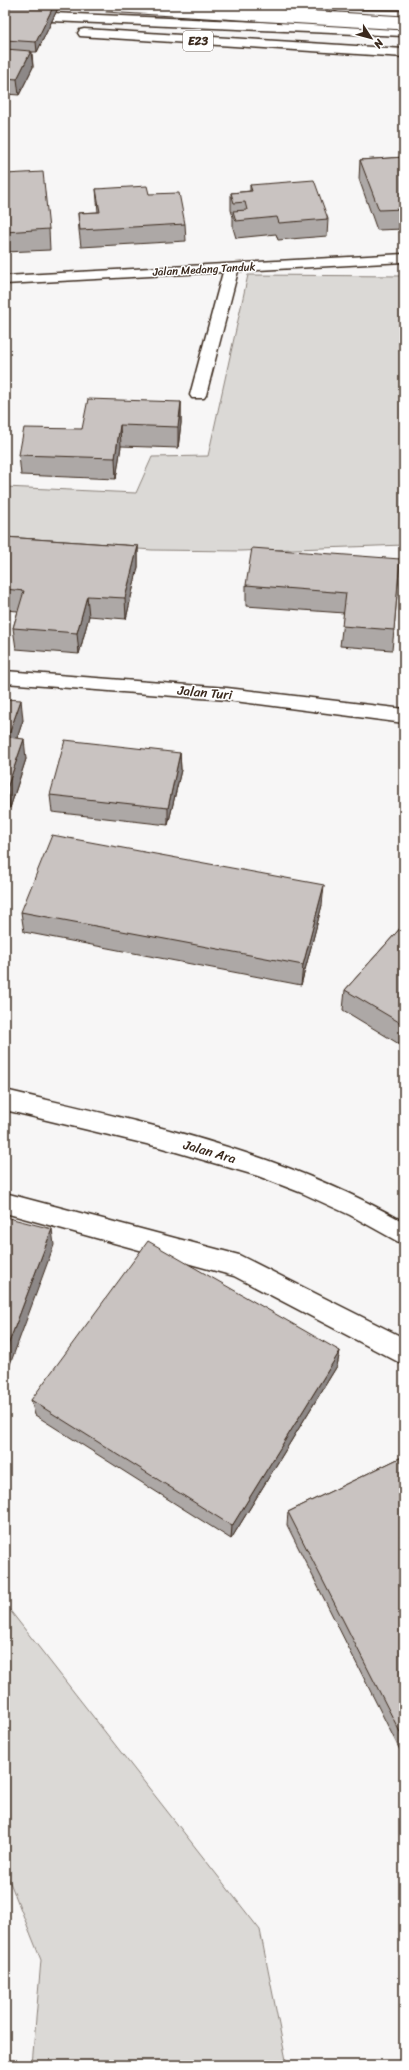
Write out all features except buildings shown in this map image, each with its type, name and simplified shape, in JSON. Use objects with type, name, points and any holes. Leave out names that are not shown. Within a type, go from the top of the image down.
[{"type":"main road","points":[[5,5],[404,15]]},
{"type":"main road","points":[[106,5],[404,23]]},
{"type":"main road","name":"E23","points":[[5,15],[404,32]]},
{"type":"main road","name":"E23","points":[[70,32],[348,51],[404,53]]},
{"type":"main road","name":"Jalan Medang Tanduk","points":[[5,280],[404,258]]},
{"type":"main road","points":[[198,395],[232,267]]},
{"type":"main road","name":"Jalan Turi","points":[[5,677],[226,694],[404,716]]},
{"type":"main road","name":"Jalan Ara","points":[[5,1100],[178,1142],[245,1160],[314,1187],[379,1218],[404,1234]]},
{"type":"main road","points":[[5,1203],[239,1266],[398,1348],[404,1353]]},
{"type":"shaded area","points":[[248,275],[404,276],[404,545],[240,551],[152,550],[5,539],[5,487],[136,493],[152,457],[208,456]]},
{"type":"shaded area","points":[[5,1604],[260,1930],[287,2065],[32,2065],[41,1960],[5,1870]]}]
